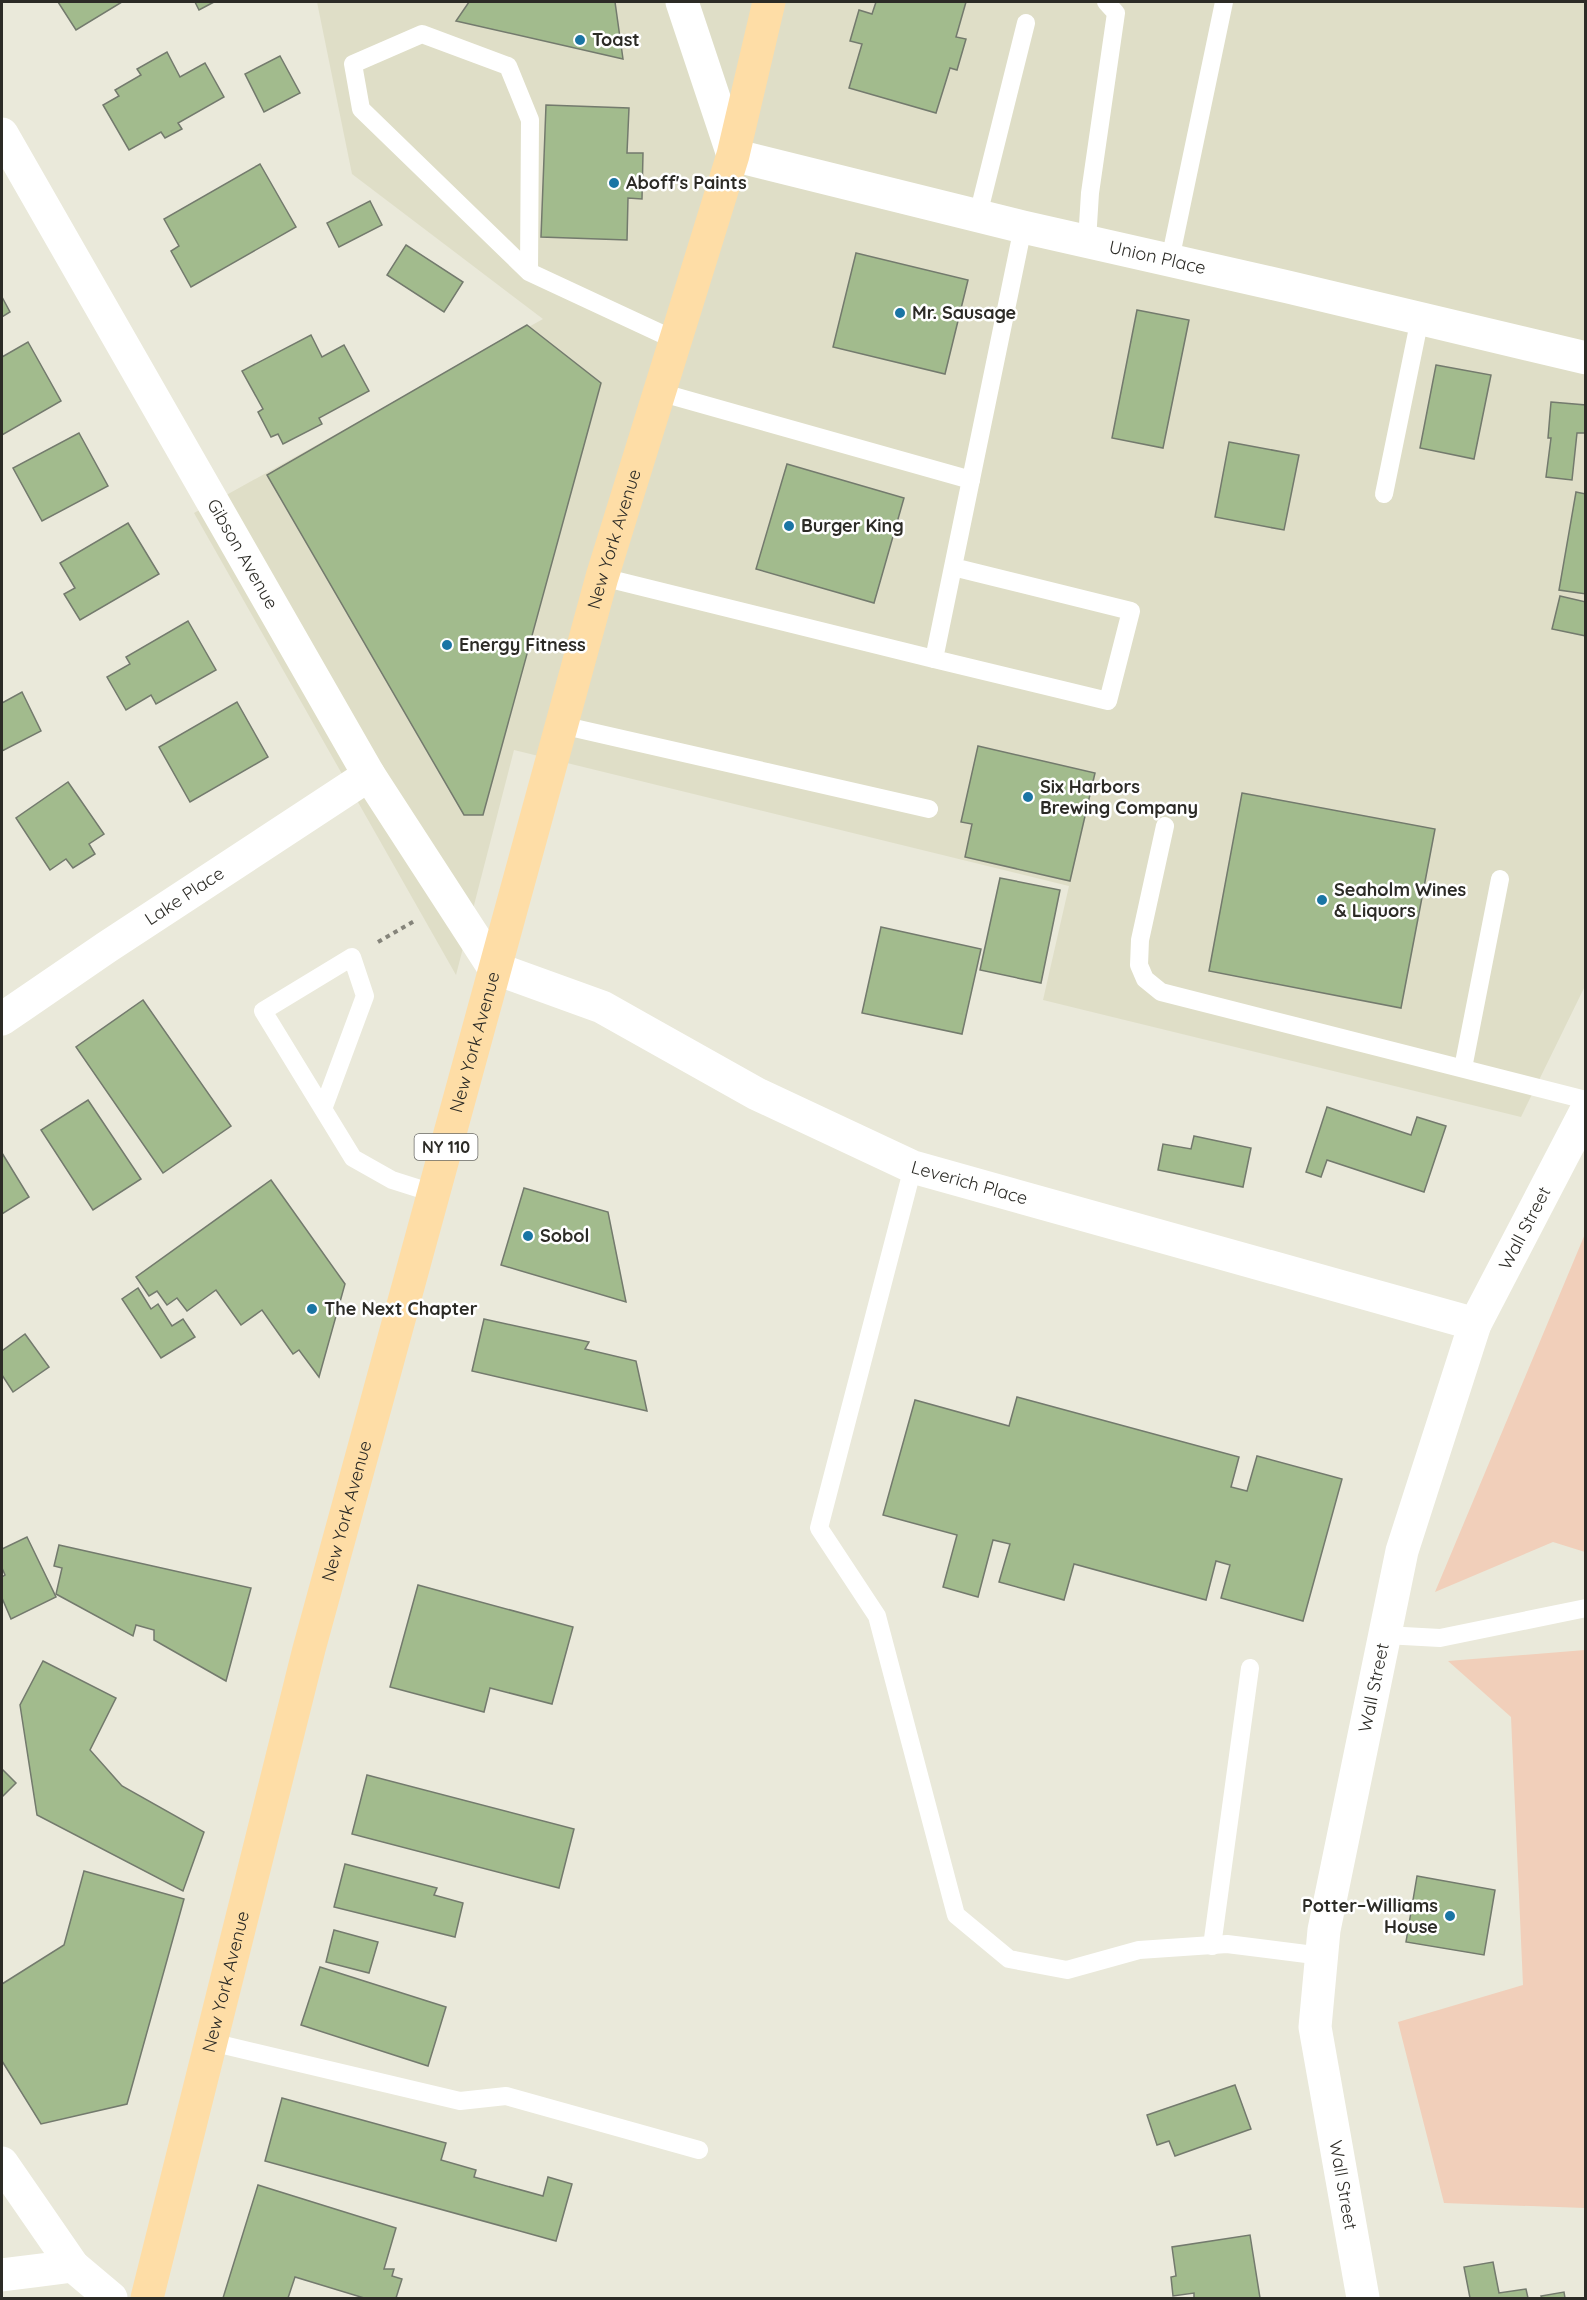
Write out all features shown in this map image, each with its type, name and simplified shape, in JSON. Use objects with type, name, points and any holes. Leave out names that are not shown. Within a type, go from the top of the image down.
[{"type":"main road","name":"New York Avenue","points":[[147,2298],[309,1649],[602,577],[732,155],[769,2]]},
{"type":"street","points":[[682,2],[732,155]]},
{"type":"street","name":"Gibson Avenue","points":[[2,134],[369,775],[494,968]]},
{"type":"street","name":"Union Place","points":[[732,155],[978,214],[1023,227],[1586,358]]},
{"type":"street","name":"Lake Place","points":[[2,1019],[117,940],[369,775]]},
{"type":"street","name":"Leverich Place","points":[[494,968],[602,1007],[757,1094],[913,1167],[1475,1324]]},
{"type":"street","name":"Wall Street","points":[[1363,2298],[1315,2027],[1324,1929],[1402,1551],[1475,1324],[1586,1111]]},
{"type":"street","points":[[2,2163],[73,2266],[111,2298]]},
{"type":"street","points":[[2,2275],[73,2266]]},
{"type":"lane","points":[[1087,241],[1090,193],[1116,13],[1106,2]]},
{"type":"lane","points":[[1170,260],[1224,2]]},
{"type":"lane","points":[[978,214],[1026,23]]},
{"type":"lane","points":[[529,272],[530,120],[508,66],[422,34],[353,64],[361,109],[529,272],[675,340]]},
{"type":"lane","points":[[934,659],[1023,227]]},
{"type":"lane","points":[[1384,494],[1420,318]]},
{"type":"lane","points":[[659,392],[971,480]]},
{"type":"lane","points":[[602,577],[1108,701],[1131,612],[953,567]]},
{"type":"lane","points":[[561,725],[929,809]]},
{"type":"lane","points":[[1165,826],[1140,940],[1139,965],[1145,980],[1161,992],[1586,1100]]},
{"type":"lane","points":[[1463,1068],[1500,879]]},
{"type":"lane","points":[[323,1109],[365,996],[352,957],[263,1011],[323,1109],[353,1158],[392,1180],[433,1193]]},
{"type":"lane","points":[[913,1167],[819,1528],[877,1616],[956,1915],[1009,1959],[1067,1970],[1139,1950],[1227,1944],[1322,1956]]},
{"type":"lane","points":[[1385,1635],[1440,1638],[1586,1608]]},
{"type":"lane","points":[[1212,1946],[1250,1668]]},
{"type":"lane","points":[[211,2042],[460,2101],[506,2096],[699,2150]]},
{"type":"path","points":[[352,957],[419,918]]},
{"type":"shaded area","points":[[317,2],[1585,2],[1585,986],[1521,1117],[1043,1000],[1069,886],[514,750],[456,975],[194,513],[543,319],[352,174]]},
{"type":"shaded area","points":[[1585,1234],[1585,1552],[1553,1542],[1435,1592]]},
{"type":"shaded area","points":[[1585,1650],[1585,2208],[1444,2203],[1398,2022],[1523,1985],[1511,1717],[1448,1661]]},
{"type":"building","points":[[58,2],[122,2],[76,30]]},
{"type":"building","points":[[195,2],[214,2],[199,10]]},
{"type":"building","name":"Toast","points":[[469,2],[615,2],[623,59],[456,21]]},
{"type":"building","points":[[876,2],[966,2],[956,37],[966,39],[957,70],[950,68],[936,113],[849,88],[862,44],[850,41],[859,10],[872,14]]},
{"type":"building","points":[[167,52],[180,77],[205,63],[224,97],[178,123],[182,129],[165,138],[161,132],[129,150],[103,105],[119,96],[115,90],[141,75],[137,69]]},
{"type":"building","points":[[280,56],[300,93],[264,112],[245,74]]},
{"type":"building","points":[[546,105],[629,108],[627,153],[643,153],[642,199],[628,198],[627,240],[541,237]]},
{"type":"building","points":[[260,164],[296,227],[191,287],[171,251],[179,246],[164,219]]},
{"type":"building","points":[[370,201],[382,225],[339,247],[327,223]]},
{"type":"building","points":[[406,245],[463,282],[444,312],[387,275]]},
{"type":"building","name":"Mr. Sausage","points":[[856,253],[968,280],[945,374],[833,347]]},
{"type":"building","points":[[2,297],[10,312],[2,317]]},
{"type":"building","points":[[1137,310],[1189,320],[1163,448],[1112,438]]},
{"type":"building","name":"Energy Fitness","points":[[527,325],[601,383],[483,815],[464,815],[267,475]]},
{"type":"building","points":[[311,335],[322,357],[344,345],[369,391],[319,418],[322,424],[283,444],[278,434],[271,437],[258,412],[263,409],[242,371]]},
{"type":"building","points":[[28,342],[61,401],[2,435],[2,357]]},
{"type":"building","points":[[1436,365],[1491,375],[1474,459],[1420,448]]},
{"type":"building","points":[[1551,402],[1586,405],[1585,433],[1577,433],[1572,480],[1546,477],[1551,438],[1548,438]]},
{"type":"building","points":[[79,433],[108,486],[42,521],[13,468]]},
{"type":"building","points":[[1229,442],[1299,455],[1284,530],[1215,517]]},
{"type":"building","points":[[787,464],[904,498],[874,603],[756,569]]},
{"type":"building","points":[[1576,492],[1586,494],[1586,594],[1559,590]]},
{"type":"building","points":[[128,523],[159,574],[80,620],[64,594],[75,588],[60,563]]},
{"type":"building","points":[[1560,596],[1586,602],[1586,636],[1552,629]]},
{"type":"building","points":[[188,621],[216,670],[156,704],[151,695],[126,710],[107,677],[130,664],[126,657]]},
{"type":"building","points":[[22,692],[41,731],[2,751],[2,703]]},
{"type":"building","points":[[237,702],[268,757],[190,802],[159,747]]},
{"type":"building","name":"Six Harbors Brewing Company","points":[[978,746],[1095,773],[1070,881],[965,857],[972,824],[961,822]]},
{"type":"building","points":[[68,782],[104,834],[89,844],[95,854],[73,868],[66,859],[50,870],[16,818]]},
{"type":"building","name":"Seaholm Wines & Liquors","points":[[1242,793],[1435,829],[1401,1008],[1209,971]]},
{"type":"building","points":[[1000,878],[1060,890],[1041,983],[980,970]]},
{"type":"building","points":[[881,927],[981,949],[962,1034],[862,1013]]},
{"type":"building","points":[[143,1000],[231,1126],[163,1173],[76,1047]]},
{"type":"building","points":[[88,1100],[141,1179],[93,1210],[41,1130]]},
{"type":"building","points":[[1327,1107],[1411,1135],[1417,1117],[1446,1126],[1424,1192],[1327,1160],[1321,1177],[1306,1172]]},
{"type":"building","points":[[1194,1136],[1251,1148],[1243,1187],[1158,1170],[1163,1144],[1191,1149]]},
{"type":"building","points":[[2,1153],[29,1197],[2,1214]]},
{"type":"building","points":[[271,1180],[345,1284],[319,1377],[299,1350],[293,1354],[262,1310],[241,1325],[216,1290],[187,1311],[177,1298],[167,1305],[157,1291],[149,1296],[136,1277]]},
{"type":"building","points":[[524,1188],[608,1212],[626,1302],[501,1265]]},
{"type":"building","points":[[138,1288],[151,1309],[158,1304],[172,1326],[183,1319],[195,1337],[161,1358],[122,1299]]},
{"type":"building","points":[[484,1319],[589,1342],[585,1349],[636,1361],[647,1411],[472,1371]]},
{"type":"building","points":[[25,1334],[49,1367],[13,1392],[2,1375],[2,1351]]},
{"type":"building","points":[[1017,1397],[1239,1457],[1231,1487],[1247,1491],[1257,1456],[1342,1479],[1303,1621],[1221,1598],[1230,1565],[1216,1561],[1206,1600],[1074,1564],[1064,1600],[999,1582],[1010,1544],[993,1540],[978,1597],[943,1587],[957,1535],[883,1515],[915,1400],[1009,1426]]},
{"type":"building","points":[[27,1537],[56,1597],[11,1619],[2,1598],[2,1577],[5,1575],[2,1568],[2,1549]]},
{"type":"building","points":[[59,1545],[251,1588],[226,1681],[154,1640],[154,1630],[136,1625],[133,1636],[56,1594],[62,1568],[54,1566]]},
{"type":"building","points":[[418,1585],[573,1627],[552,1704],[490,1688],[484,1712],[390,1687]]},
{"type":"building","points":[[43,1661],[116,1698],[90,1750],[122,1786],[204,1832],[183,1891],[37,1815],[20,1705]]},
{"type":"building","points":[[2,1769],[16,1783],[2,1797]]},
{"type":"building","points":[[367,1775],[574,1829],[559,1888],[352,1834]]},
{"type":"building","points":[[345,1864],[437,1888],[434,1895],[463,1903],[455,1937],[334,1907]]},
{"type":"building","points":[[84,1871],[184,1899],[127,2104],[41,2124],[2,2061],[2,1984],[64,1945]]},
{"type":"building","name":"Potter–Williams House","points":[[1417,1876],[1495,1890],[1484,1955],[1406,1942]]},
{"type":"building","points":[[334,1930],[378,1942],[369,1973],[326,1962]]},
{"type":"building","points":[[320,1967],[446,2007],[428,2066],[301,2025]]},
{"type":"building","points":[[1235,2085],[1251,2129],[1175,2156],[1169,2141],[1157,2145],[1147,2115]]},
{"type":"building","points":[[282,2098],[446,2143],[441,2160],[476,2170],[474,2177],[543,2196],[548,2177],[572,2184],[556,2241],[265,2161]]},
{"type":"building","points":[[258,2185],[396,2228],[384,2269],[394,2269],[392,2276],[402,2279],[396,2298],[364,2298],[295,2277],[288,2298],[223,2298]]},
{"type":"building","points":[[1250,2235],[1260,2298],[1194,2298],[1194,2293],[1173,2296],[1171,2277],[1176,2276],[1172,2247]]},
{"type":"building","points":[[1493,2262],[1499,2293],[1526,2289],[1528,2298],[1470,2298],[1464,2267]]},
{"type":"building","points":[[1564,2292],[1565,2298],[1542,2298],[1541,2296]]},
{"type":"place","name":"Toast","points":[[580,40]]},
{"type":"place","name":"Aboff's Paints","points":[[614,183]]},
{"type":"place","name":"Mr. Sausage","points":[[900,313]]},
{"type":"place","name":"Burger King","points":[[789,526]]},
{"type":"place","name":"Energy Fitness","points":[[447,645]]},
{"type":"place","name":"Six Harbors Brewing Company","points":[[1028,797]]},
{"type":"place","name":"Seaholm Wines & Liquors","points":[[1322,900]]},
{"type":"place","name":"Sobol","points":[[528,1236]]},
{"type":"place","name":"The Next Chapter","points":[[312,1309]]},
{"type":"place","name":"Potter–Williams House","points":[[1450,1916]]}]
